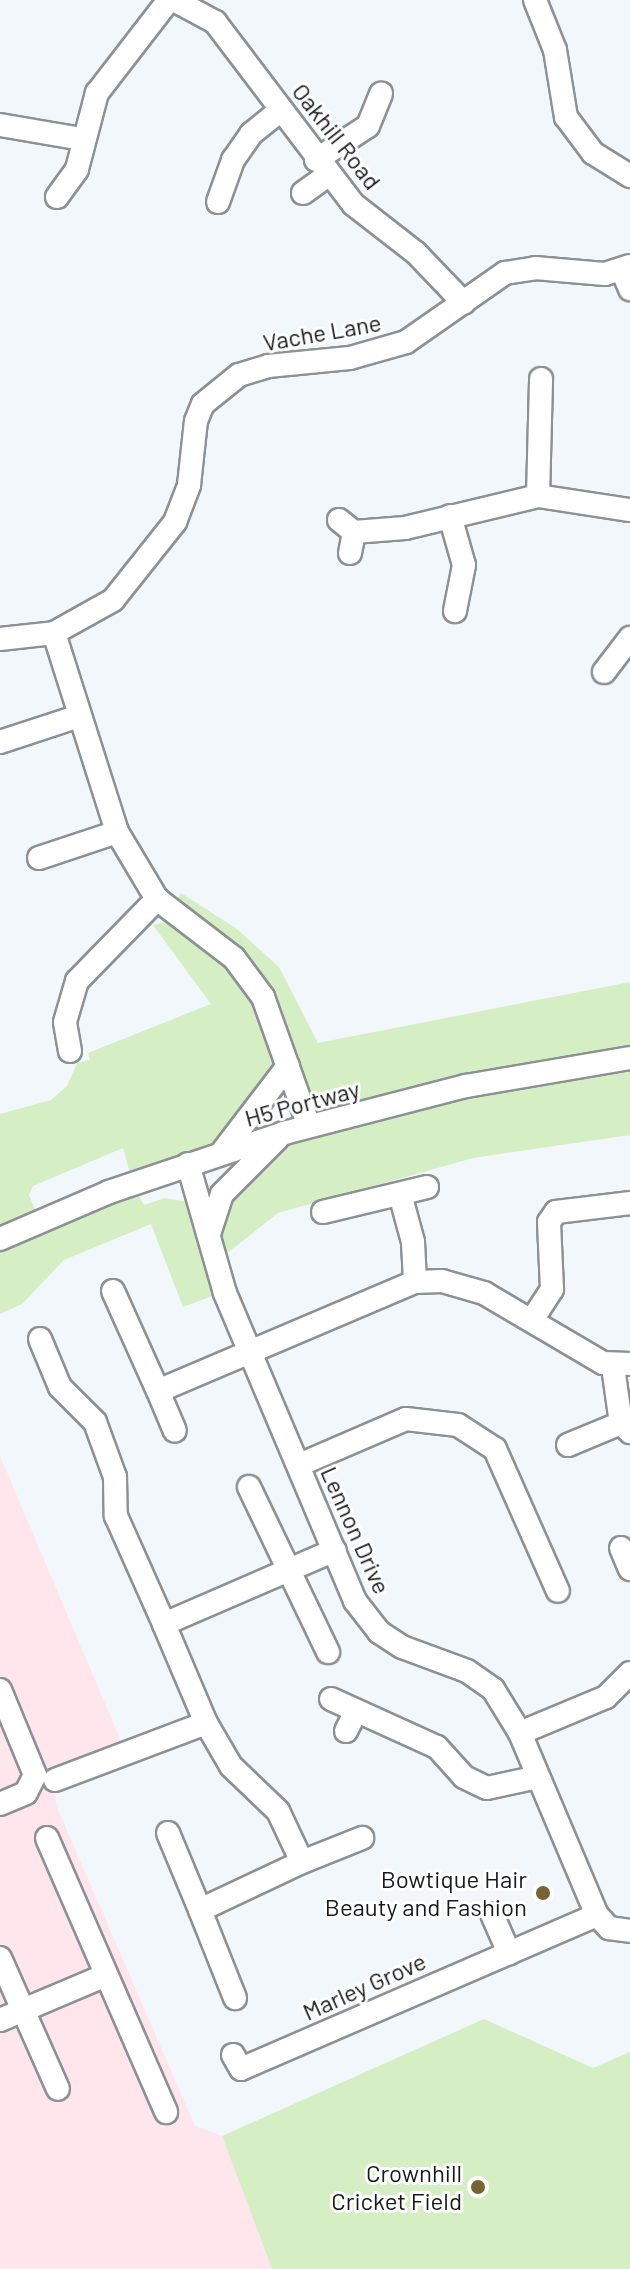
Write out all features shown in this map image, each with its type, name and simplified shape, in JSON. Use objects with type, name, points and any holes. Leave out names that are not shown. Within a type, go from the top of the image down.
[{"type":"street","name":"Oakhill Road","points":[[171,0],[215,22],[250,61],[322,167],[464,303]]},
{"type":"street","points":[[57,197],[77,169],[82,139],[97,93],[171,0]]},
{"type":"street","points":[[535,0],[555,50],[566,117],[593,153],[630,176]]},
{"type":"street","points":[[303,193],[322,167],[368,126],[381,94]]},
{"type":"street","points":[[218,202],[233,160],[251,134],[281,110]]},
{"type":"street","points":[[0,125],[82,139]]},
{"type":"street","name":"Vache Lane","points":[[54,633],[113,600],[163,541],[189,485],[196,421],[213,393],[239,375],[268,366],[350,358],[406,342],[505,273],[535,268],[627,275]]},
{"type":"street","points":[[538,496],[541,379]]},
{"type":"street","points":[[347,535],[405,528],[538,496],[630,510]]},
{"type":"street","points":[[450,516],[464,565],[455,611]]},
{"type":"street","points":[[0,639],[54,633],[117,832],[157,899],[234,958],[263,997],[309,1126]]},
{"type":"street","points":[[604,672],[630,638]]},
{"type":"street","points":[[0,742],[79,716]]},
{"type":"street","points":[[39,858],[117,832]]},
{"type":"street","points":[[70,1051],[65,1022],[77,981],[157,899]]},
{"type":"street","name":"H5 Portway","points":[[0,1239],[109,1192],[284,1133],[466,1086],[630,1058]]},
{"type":"street","points":[[222,1152],[288,1066]]},
{"type":"street","points":[[209,1234],[222,1194],[284,1133]]},
{"type":"street","name":"Lennon Drive","points":[[188,1164],[249,1352],[355,1601],[379,1632],[402,1647],[467,1671],[493,1689],[520,1733],[538,1777],[619,1928]]},
{"type":"street","points":[[323,1212],[427,1187]]},
{"type":"street","points":[[400,1194],[413,1242],[415,1282]]},
{"type":"street","points":[[532,1320],[552,1289],[549,1222],[556,1212],[630,1203]]},
{"type":"street","points":[[158,1391],[415,1282],[442,1281],[484,1293],[621,1365],[625,1428],[568,1445]]},
{"type":"street","points":[[113,1291],[175,1431]]},
{"type":"street","points":[[40,1339],[60,1387],[95,1422],[115,1477],[116,1516],[206,1723],[231,1766],[278,1811],[302,1862]]},
{"type":"street","points":[[299,1465],[406,1419],[458,1425],[495,1449],[558,1591]]},
{"type":"street","points":[[249,1487],[328,1652]]},
{"type":"street","points":[[164,1624],[335,1550]]},
{"type":"street","points":[[520,1733],[606,1697],[630,1673]]},
{"type":"street","points":[[0,1690],[35,1775],[26,1793],[0,1804]]},
{"type":"street","points":[[331,1699],[351,1721],[437,1747],[464,1777],[487,1788],[538,1777]]},
{"type":"street","points":[[55,1780],[206,1723]]},
{"type":"street","points":[[168,1833],[235,1998]]},
{"type":"street","points":[[47,1838],[166,2112]]},
{"type":"street","points":[[200,1910],[302,1862],[362,1838]]},
{"type":"street","points":[[492,1914],[509,1953]]},
{"type":"street","name":"Marley Grove","points":[[240,2070],[509,1953],[619,1928]]},
{"type":"street","points":[[0,1958],[58,2089]]},
{"type":"street","points":[[0,2020],[106,1975]]},
{"type":"shaded area","points":[[0,1456],[121,1741],[54,1769],[56,1805],[195,2126],[222,2136],[272,2269],[0,2269]]},
{"type":"green space","points":[[181,893],[237,929],[279,967],[318,1043],[630,982],[630,1135],[473,1158],[278,1213],[216,1262],[215,1295],[183,1307],[151,1224],[64,1260],[22,1304],[0,1314],[0,1114],[51,1100],[67,1086],[77,1063],[90,1060],[88,1053],[211,1004],[153,925],[165,922]],"holes":[[[289,1067],[309,1126],[222,1194],[204,1216],[188,1202],[165,1198],[144,1205],[134,1188],[222,1152]],[[123,1148],[134,1188],[40,1221],[29,1195],[33,1186]]]},
{"type":"green space","points":[[484,2019],[593,2068],[630,2052],[630,2269],[272,2269],[222,2136]]},
{"type":"place","name":"Bowtique Hair Beauty and Fashion","points":[[543,1893]]},
{"type":"place","name":"Crownhill Cricket Field","points":[[478,2187]]}]
